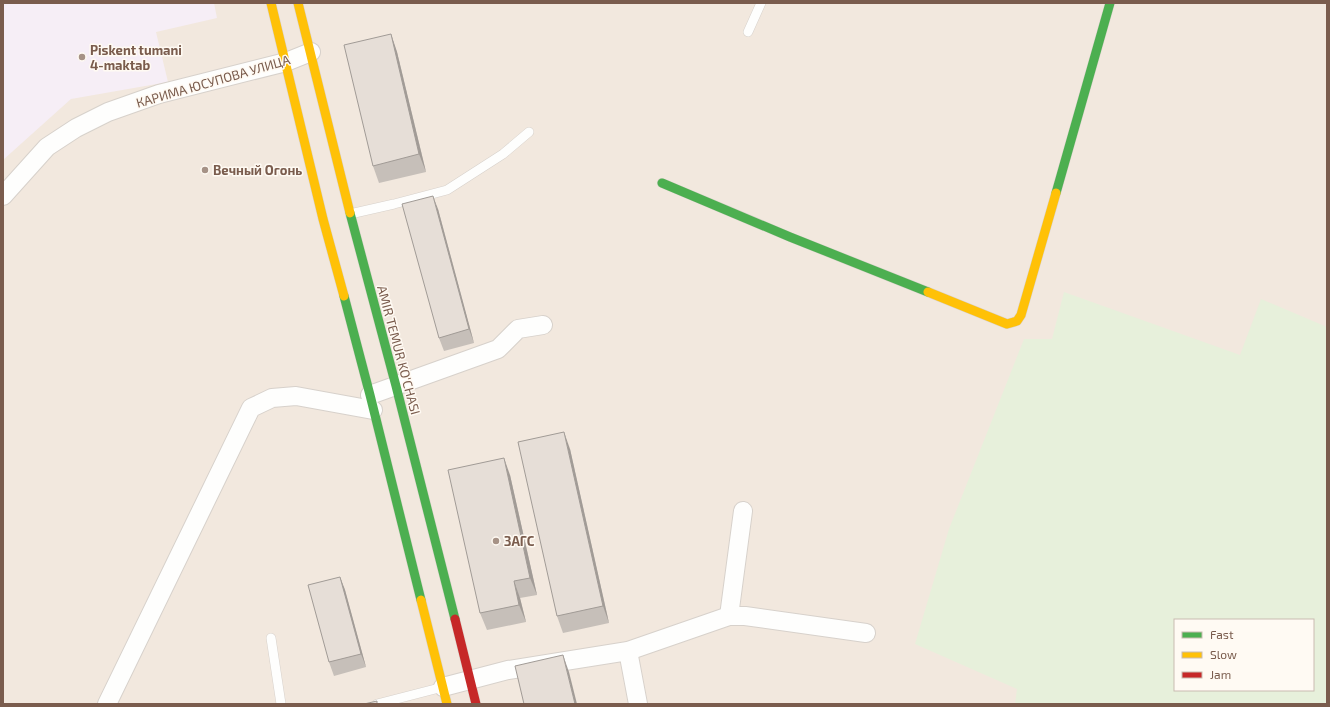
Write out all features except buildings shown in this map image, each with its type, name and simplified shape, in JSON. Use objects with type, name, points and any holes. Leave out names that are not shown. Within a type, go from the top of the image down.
[{"type":"main road","points":[[271,3],[323,218],[445,696]]},
{"type":"main road","name":"AMIR TEMUR KO'CHASI","points":[[298,3],[350,214],[396,386],[476,704]]},
{"type":"main road","points":[[662,183],[790,237],[1007,324],[1017,321],[1021,315],[1110,3]]},
{"type":"street","name":"КАРИМА ЮСУПОВА УЛИЦА","points":[[3,196],[47,147],[76,128],[108,112],[158,94],[286,62],[311,52]]},
{"type":"street","points":[[107,704],[251,408],[272,398],[296,396],[371,403],[396,386],[498,349],[518,330],[543,325]]},
{"type":"street","points":[[729,616],[743,510]]},
{"type":"street","points":[[445,696],[470,680],[508,670],[628,651],[729,616],[745,616],[866,633]]},
{"type":"street","points":[[628,651],[638,704]]},
{"type":"lane","points":[[748,32],[761,3]]},
{"type":"lane","points":[[350,214],[447,190],[503,154],[529,132]]},
{"type":"lane","points":[[271,638],[281,704]]},
{"type":"lane","points":[[377,704],[445,696]]},
{"type":"shaded area","points":[[3,3],[1327,3],[1327,704],[3,704]]},
{"type":"shaded area","name":"Piskent tumani 4-maktab","points":[[3,3],[214,3],[217,18],[156,32],[168,82],[71,99],[3,160]]},
{"type":"green space","points":[[1064,292],[1240,355],[1261,299],[1327,327],[1327,704],[1015,704],[1017,689],[915,644],[949,529],[1024,339],[1052,339]]},
{"type":"traffic: fast","points":[[1056,193],[1110,3]]},
{"type":"traffic: fast","points":[[662,183],[790,237],[928,292]]},
{"type":"traffic: fast","points":[[350,213],[396,386],[455,619]]},
{"type":"traffic: fast","points":[[344,296],[421,600]]},
{"type":"traffic: slow","points":[[271,3],[323,219],[344,296]]},
{"type":"traffic: slow","points":[[298,3],[350,213]]},
{"type":"traffic: slow","points":[[928,292],[1007,324],[1017,321],[1021,315],[1056,193]]},
{"type":"traffic: slow","points":[[421,600],[447,704]]},
{"type":"traffic: jam","points":[[455,619],[476,704]]},
{"type":"place","name":"Piskent tumani 4-maktab","points":[[82,57]]},
{"type":"place","name":"Вечный Огонь","points":[[205,170]]},
{"type":"place","name":"ЗАГС","points":[[496,541]]}]
